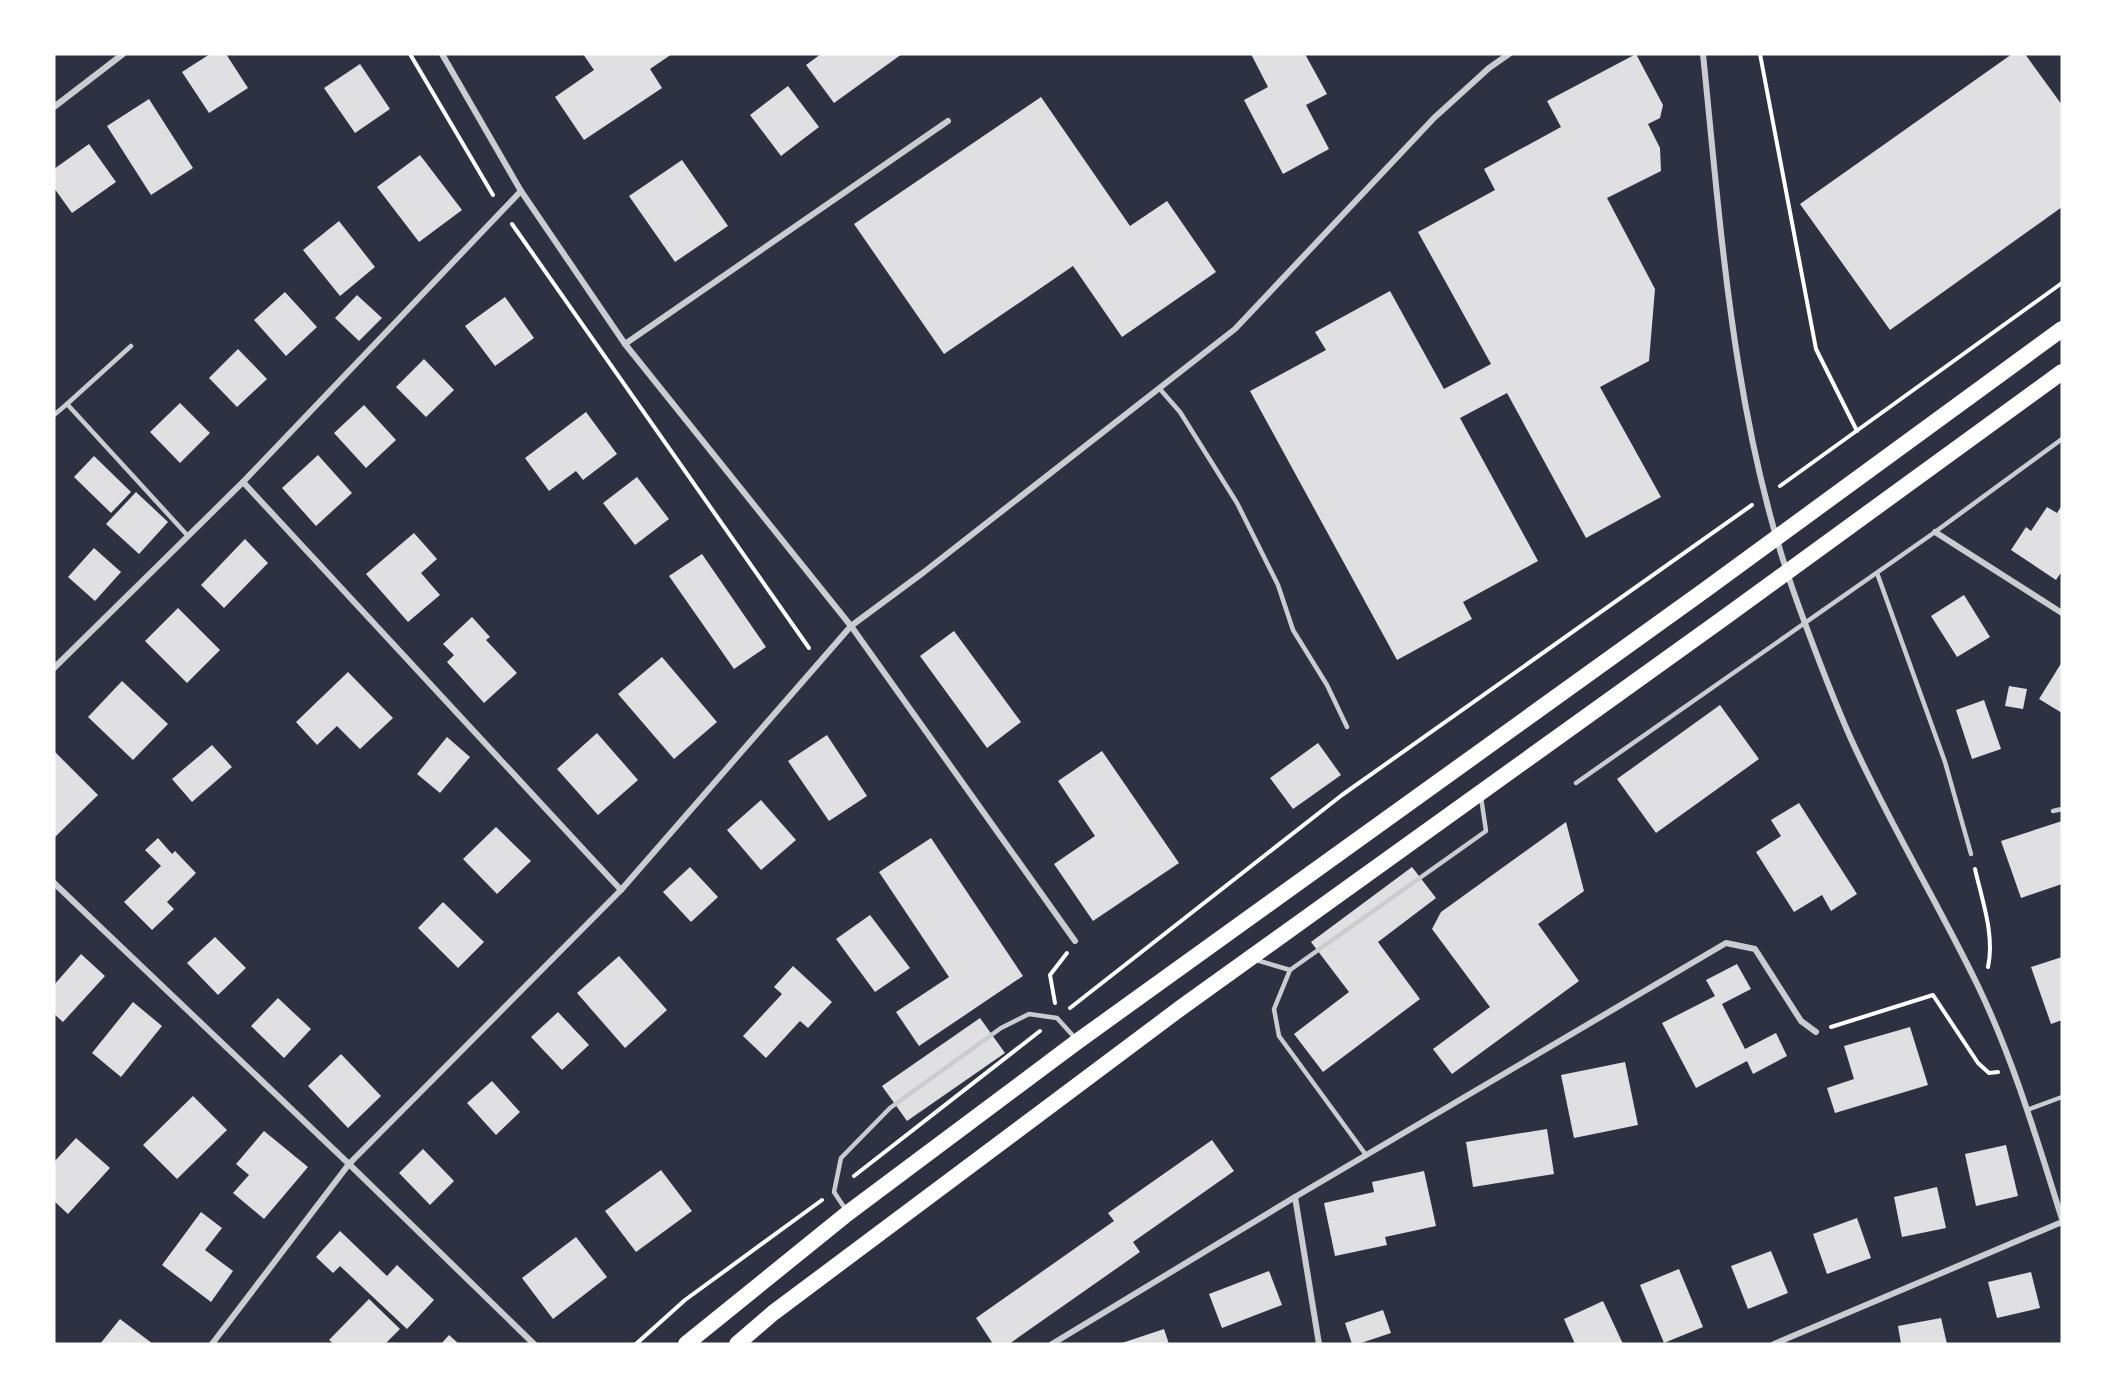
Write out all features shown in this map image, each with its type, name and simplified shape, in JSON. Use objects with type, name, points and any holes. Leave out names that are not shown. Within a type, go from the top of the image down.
[{"type":"highway","points":[[686,1344],[848,1213],[1078,1041],[1706,590],[2062,328]]},
{"type":"highway","points":[[737,1344],[773,1313],[1092,1073],[2062,372]]},
{"type":"street","points":[[54,107],[123,54]]},
{"type":"street","points":[[442,54],[521,191],[625,344],[851,626],[1075,941]]},
{"type":"street","points":[[213,1344],[350,1164],[621,890],[851,626],[924,572],[1235,329],[1434,118],[1509,54]]},
{"type":"street","points":[[1702,54],[1735,352],[1747,419],[1776,534],[1798,604],[1852,739],[1979,987],[2013,1068],[2062,1220],[1774,1344]]},
{"type":"street","points":[[625,344],[948,121]]},
{"type":"street","points":[[54,668],[243,482],[521,191]]},
{"type":"street","points":[[243,482],[621,890]]},
{"type":"street","points":[[1935,532],[2062,613]]},
{"type":"street","points":[[54,883],[350,1164],[534,1344]]},
{"type":"street","points":[[1052,1344],[1295,1197],[1726,943],[1755,948],[1801,1021],[1816,1032]]},
{"type":"street","points":[[1295,1197],[1319,1344]]},
{"type":"lane","points":[[54,415],[131,346]]},
{"type":"lane","points":[[1159,388],[1180,412],[1238,503],[1278,585],[1293,630],[1327,685],[1347,728]]},
{"type":"lane","points":[[67,404],[188,536]]},
{"type":"lane","points":[[1576,783],[1935,532],[2062,439]]},
{"type":"lane","points":[[1877,573],[1946,762],[1971,854]]},
{"type":"lane","points":[[1366,1155],[1279,1036],[1274,1009],[1290,970],[1486,831],[1481,792]]},
{"type":"lane","points":[[2053,811],[2062,809]]},
{"type":"lane","points":[[1251,959],[1290,970]]},
{"type":"lane","points":[[848,1213],[834,1192],[841,1158],[890,1108],[1001,1028],[1029,1014],[1057,1018],[1078,1041]]},
{"type":"lane","points":[[2027,1110],[2062,1097]]},
{"type":"path","points":[[410,54],[502,211],[819,662]]},
{"type":"path","points":[[1760,54],[1816,349],[1857,431]]},
{"type":"path","points":[[1779,486],[2062,283]]},
{"type":"path","points":[[636,1344],[685,1300],[834,1192],[1342,795],[1760,500]]},
{"type":"path","points":[[1971,854],[1988,925],[1990,955],[1979,987]]},
{"type":"path","points":[[1057,1018],[1050,975],[1075,941]]},
{"type":"path","points":[[1816,1032],[1933,995],[1978,1063],[1989,1073],[2013,1068]]},
{"type":"building","points":[[210,54],[226,54],[248,88],[209,113],[182,72]]},
{"type":"building","points":[[583,54],[672,54],[650,69],[662,88],[584,140],[555,97],[594,70]]},
{"type":"building","points":[[821,54],[902,54],[834,103],[806,65]]},
{"type":"building","points":[[1251,54],[1305,54],[1327,94],[1306,105],[1329,149],[1283,174],[1244,100],[1268,87]]},
{"type":"building","points":[[1636,54],[1663,105],[1660,118],[1648,124],[1660,148],[1661,171],[1607,198],[1655,289],[1649,361],[1600,387],[1661,497],[1586,538],[1507,393],[1460,418],[1538,561],[1463,602],[1472,619],[1397,660],[1250,391],[1326,350],[1315,332],[1390,291],[1444,389],[1491,364],[1418,232],[1495,190],[1484,169],[1561,127],[1547,101]]},
{"type":"building","points":[[2012,54],[2025,54],[2062,105],[2062,207],[1890,330],[1800,204]]},
{"type":"building","points":[[360,64],[390,109],[355,133],[324,88]]},
{"type":"building","points":[[788,86],[819,127],[781,156],[750,115]]},
{"type":"building","points":[[1041,97],[1130,226],[1167,201],[1216,272],[1122,337],[1073,266],[944,354],[854,224]]},
{"type":"building","points":[[149,99],[193,168],[151,195],[107,126]]},
{"type":"building","points":[[89,144],[116,182],[72,213],[54,188],[54,169]]},
{"type":"building","points":[[420,155],[462,210],[419,242],[377,187]]},
{"type":"building","points":[[682,160],[728,226],[675,262],[629,196]]},
{"type":"building","points":[[339,221],[375,267],[340,296],[303,250]]},
{"type":"building","points":[[285,292],[317,327],[286,356],[254,320]]},
{"type":"building","points":[[357,295],[382,318],[359,341],[335,318]]},
{"type":"building","points":[[505,297],[534,338],[495,366],[465,326]]},
{"type":"building","points":[[238,349],[267,379],[237,407],[209,378]]},
{"type":"building","points":[[424,359],[454,390],[426,417],[396,387]]},
{"type":"building","points":[[180,403],[210,433],[180,463],[150,432]]},
{"type":"building","points":[[364,405],[396,440],[366,468],[334,433]]},
{"type":"building","points":[[586,412],[617,454],[583,480],[576,471],[549,491],[525,458]]},
{"type":"building","points":[[318,455],[352,493],[316,526],[282,488]]},
{"type":"building","points":[[94,456],[131,492],[111,513],[74,477]]},
{"type":"building","points":[[637,477],[669,519],[635,545],[603,503]]},
{"type":"building","points":[[136,492],[168,522],[139,554],[106,524]]},
{"type":"building","points":[[2062,505],[2062,571],[2056,580],[2011,550],[2026,527],[2031,531],[2047,507],[2057,513]]},
{"type":"building","points":[[414,533],[437,559],[421,573],[440,595],[408,622],[366,574]]},
{"type":"building","points":[[245,539],[268,563],[224,608],[201,585]]},
{"type":"building","points":[[94,548],[121,572],[95,601],[68,577]]},
{"type":"building","points":[[702,554],[766,647],[734,669],[669,576]]},
{"type":"building","points":[[1964,595],[1990,637],[1957,657],[1931,616]]},
{"type":"building","points":[[178,608],[220,650],[187,683],[145,641]]},
{"type":"building","points":[[472,617],[490,637],[486,640],[517,673],[484,703],[447,662],[454,655],[443,644]]},
{"type":"building","points":[[954,631],[1021,722],[987,748],[920,656]]},
{"type":"building","points":[[662,657],[717,722],[674,759],[618,694]]},
{"type":"building","points":[[2062,662],[2062,713],[2039,699]]},
{"type":"building","points":[[348,672],[393,718],[360,749],[337,726],[317,745],[296,722]]},
{"type":"building","points":[[122,681],[168,724],[133,760],[88,717]]},
{"type":"building","points":[[2009,686],[2027,689],[2023,709],[2005,706]]},
{"type":"building","points":[[1984,700],[2001,749],[1972,759],[1956,710]]},
{"type":"building","points":[[1720,705],[1759,759],[1656,833],[1617,779]]},
{"type":"building","points":[[597,733],[638,780],[598,815],[557,769]]},
{"type":"building","points":[[827,735],[867,796],[829,821],[788,761]]},
{"type":"building","points":[[447,737],[470,757],[440,793],[417,774]]},
{"type":"building","points":[[1318,743],[1341,775],[1293,809],[1270,778]]},
{"type":"building","points":[[212,745],[232,767],[192,802],[172,779]]},
{"type":"building","points":[[54,751],[98,795],[54,838]]},
{"type":"building","points":[[1102,751],[1179,863],[1093,921],[1054,864],[1095,836],[1058,781]]},
{"type":"building","points":[[761,800],[796,840],[761,870],[727,830]]},
{"type":"building","points":[[1799,803],[1857,894],[1831,911],[1822,895],[1794,912],[1756,852],[1781,836],[1771,820]]},
{"type":"building","points":[[2062,821],[2062,884],[2021,898],[2001,841]]},
{"type":"building","points":[[1566,822],[1584,891],[1538,924],[1579,981],[1452,1074],[1433,1049],[1490,1007],[1432,929],[1441,912]]},
{"type":"building","points":[[496,827],[531,861],[497,894],[463,859]]},
{"type":"building","points":[[158,838],[172,854],[175,851],[196,873],[167,902],[174,909],[152,930],[124,902],[161,866],[145,850]]},
{"type":"building","points":[[931,838],[1023,976],[919,1046],[896,1012],[949,977],[879,872]]},
{"type":"building","points":[[690,867],[718,897],[691,922],[663,892]]},
{"type":"building","points":[[1412,867],[1436,898],[1378,942],[1420,999],[1323,1072],[1294,1034],[1349,992],[1311,942]]},
{"type":"building","points":[[443,902],[484,942],[458,968],[418,928]]},
{"type":"building","points":[[870,915],[910,968],[875,992],[836,939]]},
{"type":"building","points":[[215,937],[246,968],[218,995],[187,963]]},
{"type":"building","points":[[81,954],[105,976],[63,1022],[54,1014],[54,985]]},
{"type":"building","points":[[619,956],[667,1010],[625,1048],[577,993]]},
{"type":"building","points":[[2062,957],[2062,1020],[2051,1024],[2031,967]]},
{"type":"building","points":[[1737,964],[1751,989],[1722,1004],[1745,1049],[1776,1033],[1787,1056],[1753,1074],[1747,1061],[1696,1088],[1662,1023],[1715,996],[1706,980]]},
{"type":"building","points":[[793,966],[832,1002],[808,1028],[800,1021],[766,1058],[743,1036],[782,994],[774,987]]},
{"type":"building","points":[[278,998],[311,1029],[284,1058],[251,1026]]},
{"type":"building","points":[[133,1002],[162,1026],[121,1077],[92,1053]]},
{"type":"building","points":[[558,1012],[589,1045],[562,1070],[531,1037]]},
{"type":"building","points":[[980,1018],[1005,1053],[907,1121],[882,1086]]},
{"type":"building","points":[[1910,1027],[1928,1085],[1835,1113],[1827,1088],[1854,1079],[1844,1046]]},
{"type":"building","points":[[341,1054],[381,1096],[348,1128],[308,1086]]},
{"type":"building","points":[[1625,1062],[1638,1125],[1574,1138],[1561,1075]]},
{"type":"building","points":[[492,1081],[520,1112],[496,1135],[467,1103]]},
{"type":"building","points":[[193,1096],[227,1130],[177,1179],[143,1145]]},
{"type":"building","points":[[1547,1129],[1554,1174],[1473,1187],[1466,1142]]},
{"type":"building","points":[[264,1131],[308,1167],[264,1219],[233,1193],[249,1175],[236,1164]]},
{"type":"building","points":[[76,1138],[110,1168],[68,1214],[54,1201],[54,1162]]},
{"type":"building","points":[[1212,1140],[1234,1171],[1133,1242],[1140,1252],[1009,1344],[993,1344],[976,1318],[1114,1221],[1108,1213]]},
{"type":"building","points":[[2006,1145],[2018,1196],[1976,1206],[1965,1154]]},
{"type":"building","points":[[423,1149],[454,1181],[430,1205],[399,1173]]},
{"type":"building","points":[[661,1170],[692,1211],[636,1252],[605,1211]]},
{"type":"building","points":[[1424,1171],[1436,1226],[1385,1237],[1387,1245],[1335,1256],[1324,1203],[1374,1192],[1372,1182]]},
{"type":"building","points":[[1937,1187],[1946,1228],[1902,1237],[1894,1197]]},
{"type":"building","points":[[201,1212],[222,1228],[205,1250],[233,1271],[211,1302],[162,1265]]},
{"type":"building","points":[[1857,1218],[1871,1258],[1827,1274],[1813,1234]]},
{"type":"building","points":[[340,1231],[387,1276],[397,1265],[434,1300],[407,1329],[340,1266],[333,1273],[316,1257]]},
{"type":"building","points":[[576,1237],[607,1277],[553,1319],[522,1278]]},
{"type":"building","points":[[1771,1251],[1788,1293],[1748,1309],[1731,1266]]},
{"type":"building","points":[[1679,1269],[1703,1327],[1664,1343],[1640,1285]]},
{"type":"building","points":[[1269,1271],[1282,1305],[1222,1328],[1209,1294]]},
{"type":"building","points":[[2031,1272],[2040,1308],[1997,1318],[1988,1282]]},
{"type":"building","points":[[369,1299],[400,1329],[385,1344],[334,1344],[329,1340]]},
{"type":"building","points":[[1603,1301],[1623,1344],[1575,1344],[1564,1319]]},
{"type":"building","points":[[1383,1310],[1391,1333],[1352,1344],[1345,1323]]},
{"type":"building","points":[[1941,1318],[1947,1344],[1901,1344],[1898,1326]]},
{"type":"building","points":[[120,1319],[153,1344],[100,1344]]},
{"type":"building","points":[[1164,1329],[1169,1344],[1119,1344]]},
{"type":"building","points":[[449,1335],[459,1344],[441,1344]]}]
